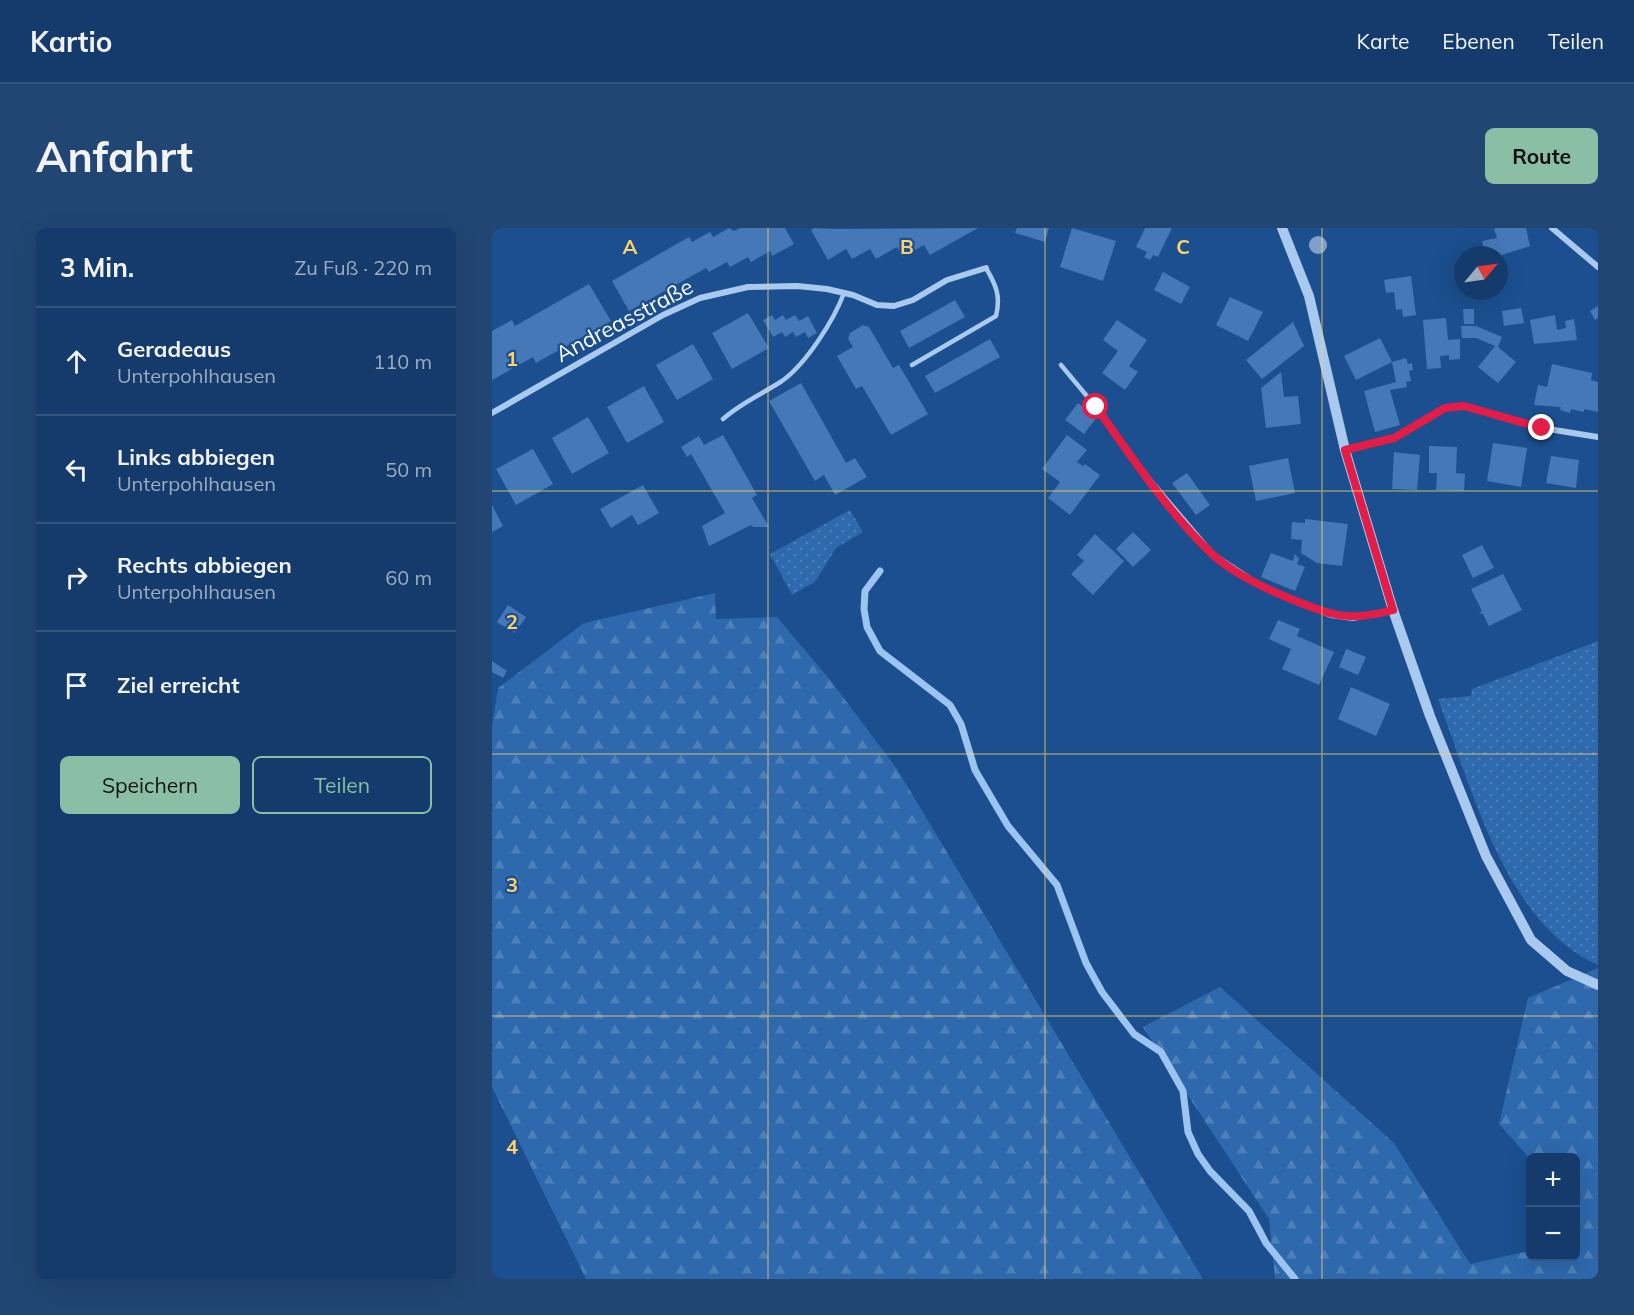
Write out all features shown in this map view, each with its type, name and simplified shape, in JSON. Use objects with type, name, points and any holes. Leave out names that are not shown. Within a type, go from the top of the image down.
[{"type":"street","points":[[1282,228],[1309,296],[1345,450],[1393,610],[1430,716],[1486,856],[1531,940],[1567,971],[1598,986]]},
{"type":"street","points":[[1552,228],[1598,267]]},
{"type":"street","name":"Andreasstraße","points":[[492,413],[663,315],[700,298],[748,287],[796,286],[844,293],[877,305],[894,306],[913,300],[948,280],[986,268]]},
{"type":"street","points":[[1345,450],[1394,438],[1445,408],[1464,406],[1542,428],[1598,437]]},
{"type":"street","points":[[1145,476],[1213,555],[1261,586],[1331,615],[1353,618],[1393,610]]},
{"type":"lane","points":[[912,365],[996,316],[1000,301],[997,288],[986,268]]},
{"type":"lane","points":[[723,418],[738,406],[784,380],[835,316],[844,293]]},
{"type":"lane","points":[[1061,365],[1089,398],[1145,476]]},
{"type":"green space","points":[[850,510],[863,532],[836,548],[815,582],[792,595],[770,554]]},
{"type":"green space","points":[[715,593],[716,619],[777,617],[831,681],[897,769],[1203,1279],[586,1279],[492,1087],[492,727],[498,688],[584,623]]},
{"type":"green space","points":[[1598,641],[1598,965],[1566,945],[1538,918],[1515,886],[1479,811],[1438,699],[1471,696],[1472,689]]},
{"type":"green space","points":[[1598,968],[1598,1279],[1275,1279],[1269,1219],[1143,1027],[1220,987],[1394,1143],[1470,1264],[1526,1252],[1526,1261],[1580,1261],[1580,1153],[1526,1154],[1499,1124],[1528,998]]},
{"type":"building","points":[[729,228],[734,231],[740,228],[785,228],[794,244],[772,256],[770,251],[751,262],[748,257],[730,267],[727,262],[709,272],[706,268],[629,311],[612,281],[689,237],[692,242],[710,232],[713,237]]},
{"type":"building","points":[[814,228],[978,228],[930,255],[924,245],[903,257],[897,247],[876,259],[870,249],[852,259],[846,249],[828,260],[811,230]]},
{"type":"building","points":[[1017,228],[1049,228],[1045,242],[1015,233]]},
{"type":"building","points":[[1072,228],[1116,241],[1103,281],[1060,267]]},
{"type":"building","points":[[1145,228],[1172,228],[1158,257],[1153,255],[1150,260],[1144,257],[1147,252],[1136,247]]},
{"type":"building","points":[[1526,228],[1530,246],[1508,253],[1508,246],[1483,246],[1482,241],[1497,238],[1494,229]]},
{"type":"building","points":[[1163,272],[1190,287],[1181,304],[1154,290]]},
{"type":"building","points":[[1411,276],[1416,315],[1403,317],[1402,309],[1396,310],[1394,292],[1386,293],[1384,280]]},
{"type":"building","points":[[589,284],[611,321],[536,363],[533,357],[492,380],[492,331],[512,320],[515,326]]},
{"type":"building","points":[[1230,297],[1263,312],[1248,341],[1216,325]]},
{"type":"building","points":[[955,300],[965,317],[909,348],[900,331]]},
{"type":"building","points":[[1598,306],[1598,318],[1595,320],[1590,311]]},
{"type":"building","points":[[1521,308],[1524,323],[1504,326],[1502,311]]},
{"type":"building","points":[[1463,309],[1474,309],[1474,324],[1464,324]]},
{"type":"building","points":[[748,313],[769,348],[732,369],[712,333]]},
{"type":"building","points":[[772,315],[775,320],[783,315],[786,320],[795,315],[799,321],[808,316],[817,333],[808,338],[805,332],[796,337],[793,332],[785,337],[782,332],[773,337],[763,320]]},
{"type":"building","points":[[1555,315],[1557,330],[1566,328],[1565,321],[1574,319],[1577,340],[1534,344],[1530,320]]},
{"type":"building","points":[[1446,318],[1448,340],[1460,339],[1460,359],[1449,360],[1449,355],[1440,356],[1441,368],[1427,369],[1423,320]]},
{"type":"building","points":[[1117,320],[1147,340],[1129,366],[1138,372],[1125,390],[1102,373],[1118,351],[1103,340]]},
{"type":"building","points":[[1293,322],[1304,346],[1262,379],[1246,360]]},
{"type":"building","points":[[863,325],[869,327],[893,368],[899,365],[928,414],[891,435],[862,386],[856,389],[837,356],[853,347],[848,339],[850,333]]},
{"type":"building","points":[[1461,326],[1476,326],[1502,337],[1498,347],[1516,362],[1498,383],[1478,367],[1495,346],[1476,338],[1462,338]]},
{"type":"building","points":[[1380,338],[1392,362],[1356,380],[1344,356]]},
{"type":"building","points":[[990,339],[1000,357],[935,393],[925,376]]},
{"type":"building","points":[[693,344],[713,379],[677,400],[656,365]]},
{"type":"building","points":[[1406,358],[1408,364],[1412,363],[1413,370],[1409,371],[1411,381],[1406,382],[1407,387],[1390,390],[1400,425],[1375,432],[1364,391],[1396,382],[1392,362]]},
{"type":"building","points":[[1552,364],[1592,373],[1591,380],[1598,382],[1598,412],[1571,409],[1570,413],[1560,410],[1561,407],[1534,405],[1538,385],[1547,387]]},
{"type":"building","points":[[1281,372],[1284,397],[1298,396],[1301,424],[1266,428],[1261,388]]},
{"type":"building","points":[[801,383],[846,463],[855,458],[867,477],[835,495],[824,475],[815,481],[769,401]]},
{"type":"building","points":[[644,386],[664,422],[627,443],[607,407]]},
{"type":"building","points":[[1078,403],[1097,417],[1084,434],[1065,420]]},
{"type":"building","points":[[588,417],[609,453],[572,474],[552,438]]},
{"type":"building","points":[[723,435],[757,495],[752,498],[769,527],[751,525],[709,546],[702,526],[725,513],[691,454],[687,457],[681,447],[699,436],[704,445]]},
{"type":"building","points":[[1067,435],[1087,450],[1077,462],[1083,466],[1085,464],[1100,475],[1070,515],[1048,498],[1060,482],[1042,469]]},
{"type":"building","points":[[1493,443],[1527,448],[1521,487],[1487,481]]},
{"type":"building","points":[[1429,446],[1457,447],[1456,473],[1465,474],[1464,491],[1436,490],[1437,473],[1429,473]]},
{"type":"building","points":[[533,449],[553,484],[516,505],[496,469]]},
{"type":"building","points":[[1394,452],[1420,455],[1417,490],[1392,489]]},
{"type":"building","points":[[1551,456],[1579,460],[1576,488],[1546,483]]},
{"type":"building","points":[[1288,458],[1295,493],[1256,501],[1249,466]]},
{"type":"building","points":[[1187,473],[1210,505],[1196,515],[1172,483]]},
{"type":"building","points":[[643,485],[659,513],[638,525],[632,515],[611,528],[600,509]]},
{"type":"building","points":[[492,505],[503,526],[492,532]]},
{"type":"building","points":[[1305,519],[1348,524],[1342,566],[1317,563],[1301,553],[1302,540],[1291,539],[1292,522],[1305,523]]},
{"type":"building","points":[[1133,532],[1151,550],[1133,567],[1116,549]]},
{"type":"building","points":[[1095,534],[1124,561],[1093,595],[1071,574],[1084,561],[1077,555]]},
{"type":"building","points":[[1482,545],[1494,568],[1473,578],[1462,555]]},
{"type":"building","points":[[1271,553],[1293,561],[1295,554],[1299,559],[1297,564],[1305,567],[1295,591],[1261,577]]},
{"type":"building","points":[[1503,574],[1522,610],[1489,626],[1483,614],[1479,613],[1482,611],[1471,589]]},
{"type":"building","points":[[508,605],[526,617],[515,633],[497,622]]},
{"type":"building","points":[[1278,620],[1300,629],[1297,636],[1334,652],[1319,685],[1282,669],[1291,649],[1269,639]]},
{"type":"building","points":[[1346,649],[1366,657],[1358,675],[1339,667]]},
{"type":"building","points":[[492,661],[507,671],[503,678],[492,672]]},
{"type":"building","points":[[1351,687],[1390,704],[1376,736],[1338,719]]},
{"type":"waterway","points":[[880,571],[865,591],[864,609],[867,627],[880,651],[950,705],[961,724],[975,770],[1008,826],[1057,885],[1086,963],[1102,992],[1134,1034],[1161,1052],[1183,1091],[1188,1132],[1198,1154],[1210,1171],[1249,1211],[1266,1243],[1295,1279]]},
{"type":"route","points":[[1096,407],[1149,482],[1213,555],[1261,586],[1331,615],[1353,618],[1393,610],[1345,450],[1394,438],[1445,408],[1464,406],[1542,428]]}]
